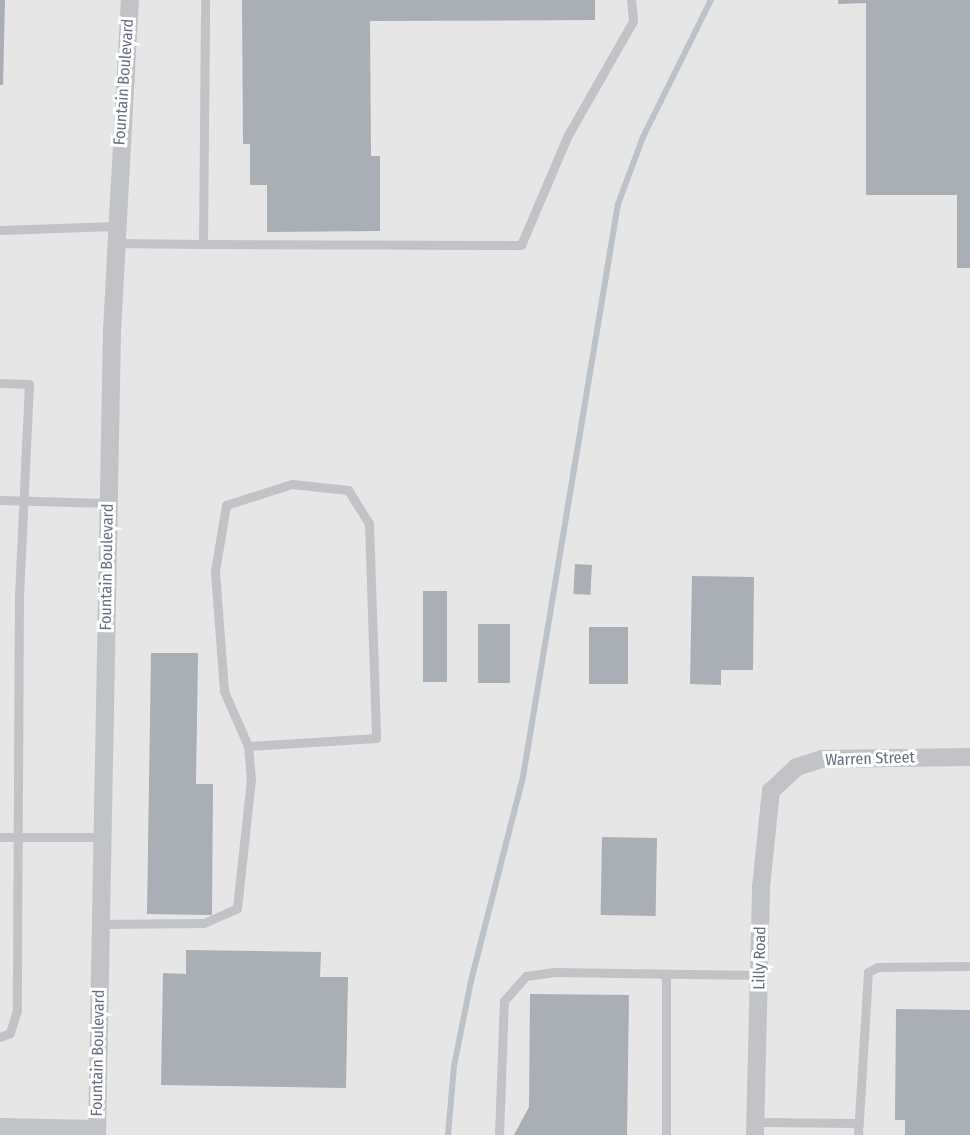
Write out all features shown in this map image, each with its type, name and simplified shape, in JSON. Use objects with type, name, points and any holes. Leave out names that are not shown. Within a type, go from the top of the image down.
[{"type":"street","name":"Fountain Boulevard","points":[[97,1132],[115,234],[130,0]]},
{"type":"street","name":"Warren Street","points":[[777,783],[797,766],[822,759],[970,757]]},
{"type":"street","name":"Lilly Road","points":[[755,1128],[759,975],[768,802],[777,783]]},
{"type":"street","points":[[0,1127],[97,1132]]},
{"type":"lane","points":[[203,244],[205,0]]},
{"type":"lane","points":[[0,230],[115,234],[203,244],[521,244],[568,135],[633,21],[631,0]]},
{"type":"lane","points":[[0,383],[29,384],[27,501],[20,593],[16,837],[17,1010],[10,1033],[0,1037]]},
{"type":"lane","points":[[100,924],[204,923],[237,908],[251,780],[248,746],[224,691],[215,571],[226,505],[292,484],[348,490],[369,524],[376,738],[248,746]]},
{"type":"lane","points":[[0,500],[108,503]]},
{"type":"lane","points":[[0,837],[102,837]]},
{"type":"lane","points":[[858,1135],[868,972],[878,967],[968,966]]},
{"type":"lane","points":[[499,1135],[504,1001],[513,985],[526,976],[553,972],[759,975]]},
{"type":"lane","points":[[666,974],[666,1135]]},
{"type":"lane","points":[[755,1128],[858,1123]]},
{"type":"shaded area","points":[[0,0],[970,0],[970,1135],[0,1135]]},
{"type":"building","points":[[0,0],[5,0],[3,85],[0,85]]},
{"type":"building","points":[[242,0],[595,0],[595,20],[370,21],[371,156],[380,156],[380,231],[267,232],[267,185],[250,185],[250,144],[243,144]]},
{"type":"building","points":[[838,0],[970,0],[970,268],[957,268],[957,195],[866,195],[866,3],[838,4]]},
{"type":"building","points":[[575,564],[592,565],[590,595],[573,594]]},
{"type":"building","points":[[692,576],[754,577],[753,670],[721,670],[721,685],[690,684]]},
{"type":"building","points":[[423,591],[447,591],[447,682],[423,682]]},
{"type":"building","points":[[478,624],[510,624],[510,683],[478,683]]},
{"type":"building","points":[[589,627],[628,627],[628,684],[589,684]]},
{"type":"building","points":[[151,653],[198,653],[196,784],[213,784],[212,915],[147,914]]},
{"type":"building","points":[[602,837],[657,838],[656,916],[601,915]]},
{"type":"building","points":[[186,950],[321,952],[320,977],[348,977],[346,1088],[161,1085],[163,973],[186,974]]},
{"type":"building","points":[[530,994],[629,995],[627,1135],[514,1135],[529,1107]]},
{"type":"building","points":[[896,1009],[970,1010],[970,1135],[905,1135],[905,1120],[895,1120]]},
{"type":"waterway","points":[[448,1135],[454,1066],[471,981],[523,777],[618,204],[643,137],[711,0]]}]
